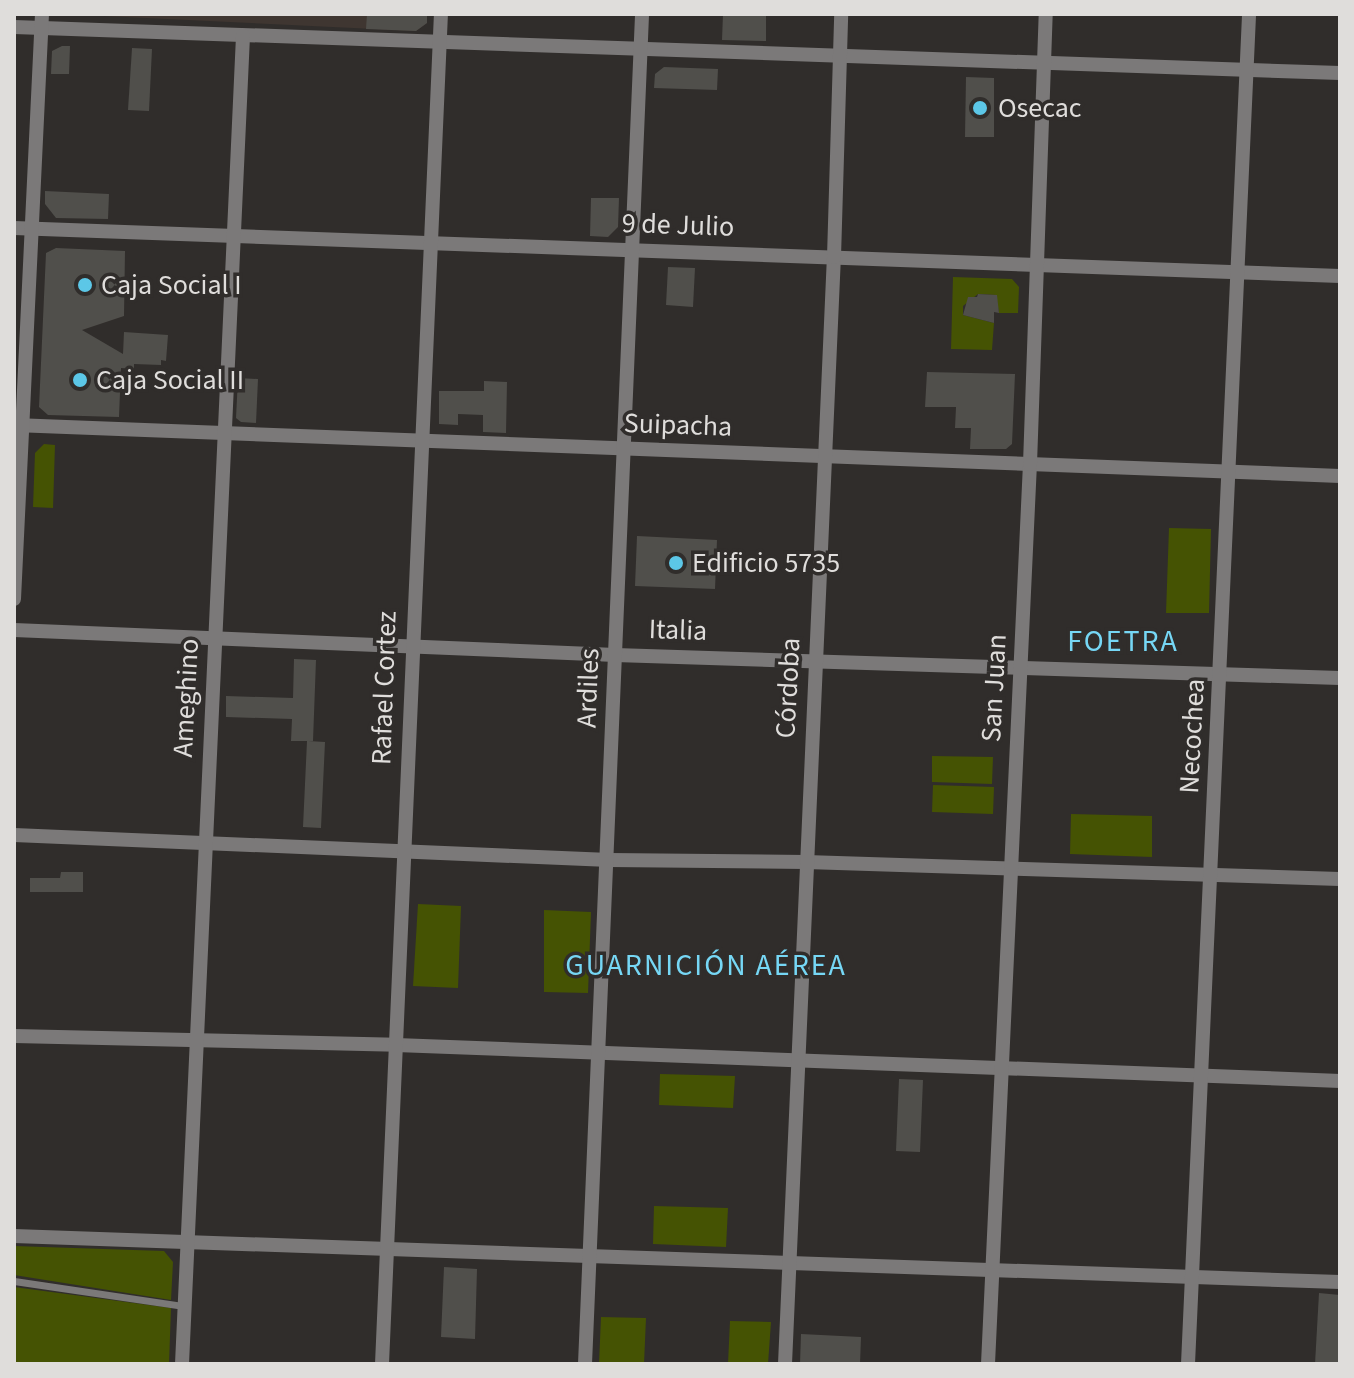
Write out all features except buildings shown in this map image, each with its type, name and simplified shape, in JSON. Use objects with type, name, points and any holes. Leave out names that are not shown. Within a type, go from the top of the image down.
[{"type":"street","name":"Rafael Cortez","points":[[382,1364],[441,14]]},
{"type":"street","name":"Ardiles","points":[[585,1364],[609,860],[642,14]]},
{"type":"street","name":"Córdoba","points":[[785,1364],[834,257],[841,14]]},
{"type":"street","name":"San Juan","points":[[988,1364],[1030,464],[1046,14]]},
{"type":"street","name":"Necochea","points":[[1188,1364],[1249,14]]},
{"type":"street","points":[[14,27],[42,21],[243,35],[1340,73]]},
{"type":"street","points":[[14,599],[18,425],[33,229],[42,21]]},
{"type":"street","name":"Ameghino","points":[[182,1364],[243,35]]},
{"type":"street","name":"9 de Julio","points":[[14,228],[1340,276]]},
{"type":"street","name":"Suipacha","points":[[18,425],[1340,476]]},
{"type":"street","name":"Italia","points":[[14,630],[615,655],[1340,678]]},
{"type":"street","points":[[14,835],[609,860],[806,862],[1340,879]]},
{"type":"street","points":[[14,1036],[396,1045],[1340,1081]]},
{"type":"street","points":[[14,1236],[1340,1282]]},
{"type":"lane","points":[[14,1281],[184,1306]]},
{"type":"shaded area","points":[[62,14],[427,14],[427,23],[416,31]]},
{"type":"green space","points":[[953,277],[1012,279],[1019,287],[1018,313],[999,313],[996,295],[978,294],[963,306],[963,315],[994,323],[992,350],[951,349]]},
{"type":"green space","points":[[44,444],[55,445],[53,508],[33,507],[35,453]]},
{"type":"green space","points":[[1169,528],[1211,529],[1209,613],[1166,613]]},
{"type":"green space","points":[[932,756],[993,757],[992,784],[932,782]]},
{"type":"green space","points":[[933,785],[994,787],[993,814],[932,812]]},
{"type":"green space","points":[[1071,814],[1152,816],[1152,857],[1070,854]]},
{"type":"green space","points":[[418,904],[461,906],[458,988],[413,986]]},
{"type":"green space","points":[[544,910],[591,912],[588,993],[544,992]]},
{"type":"green space","points":[[660,1074],[735,1076],[733,1108],[659,1105]]},
{"type":"green space","points":[[654,1206],[728,1208],[726,1247],[653,1244]]},
{"type":"green space","points":[[14,1246],[164,1251],[173,1262],[171,1300],[14,1275]]},
{"type":"green space","points":[[14,1287],[171,1308],[169,1364],[14,1364]]},
{"type":"green space","points":[[601,1317],[646,1318],[644,1364],[599,1364]]},
{"type":"green space","points":[[730,1321],[771,1322],[768,1364],[728,1364]]},
{"type":"place","name":"Osecac","points":[[980,108]]},
{"type":"place","name":"Caja Social I","points":[[85,285]]},
{"type":"place","name":"Caja Social II","points":[[80,380]]},
{"type":"place","name":"Edificio 5735","points":[[676,563]]},
{"type":"district","name":"FOETRA","points":[[1123,642]]},
{"type":"district","name":"GUARNICIÓN AÉREA","points":[[706,966]]}]
